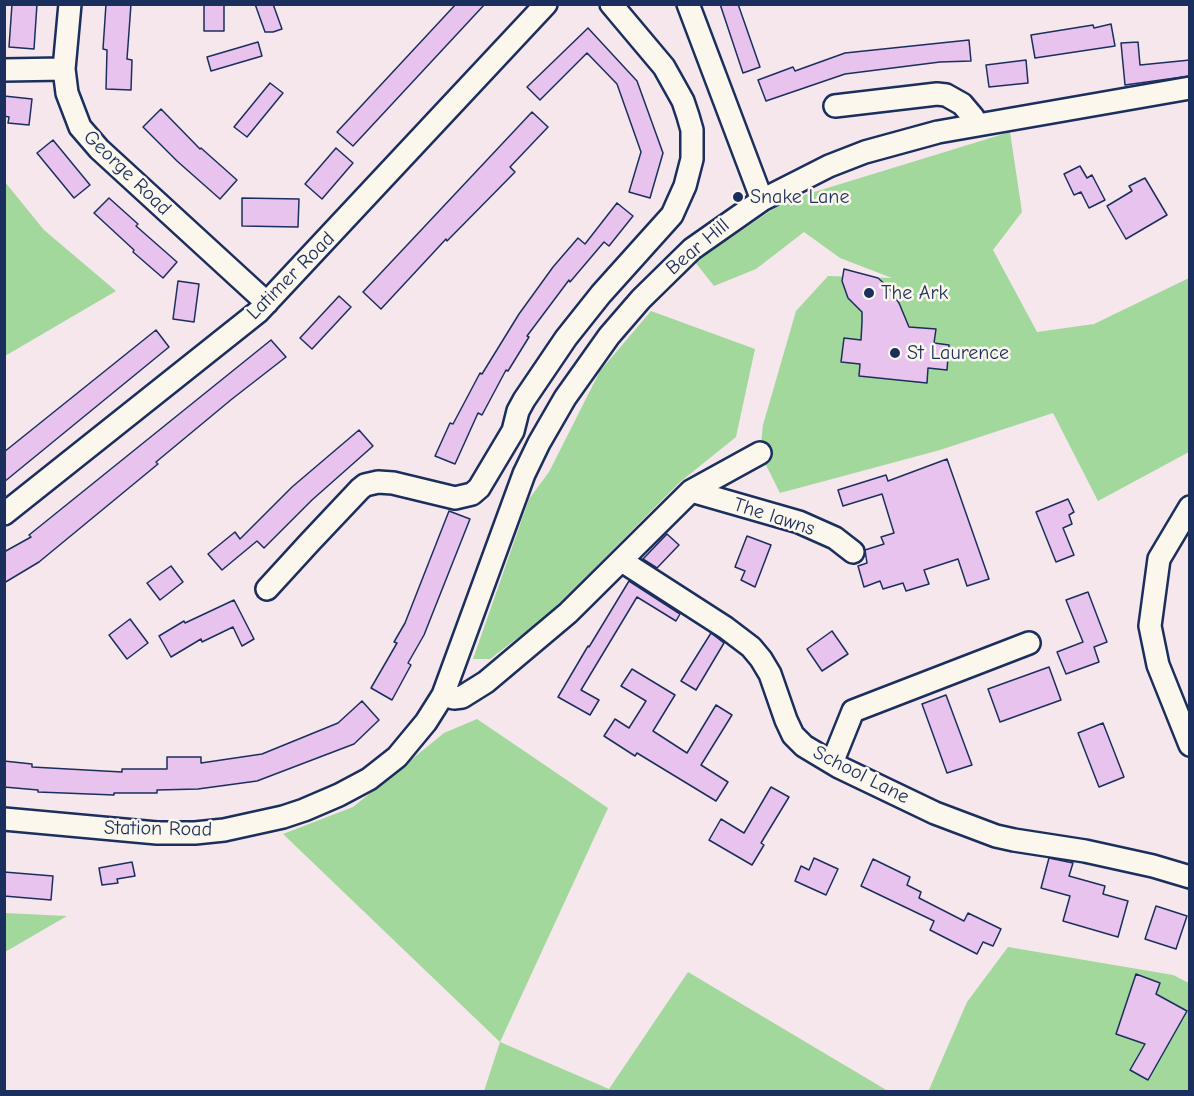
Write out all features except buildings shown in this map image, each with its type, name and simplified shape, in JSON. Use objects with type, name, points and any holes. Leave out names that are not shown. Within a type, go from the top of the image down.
[{"type":"street","name":"George Road","points":[[70,4],[64,69],[67,93],[74,116],[90,139],[267,303]]},
{"type":"street","name":"Latimer Road","points":[[4,514],[267,303],[546,4]]},
{"type":"street","points":[[267,589],[365,485],[387,482],[447,497],[464,497],[479,488],[513,431],[518,411],[524,400],[566,338],[601,294],[672,215],[689,173],[693,146],[692,130],[683,101],[664,68],[611,4]]},
{"type":"street","points":[[688,4],[762,200]]},
{"type":"street","points":[[4,70],[64,69]]},
{"type":"street","name":"Bear Hill","points":[[443,694],[506,520],[539,443],[586,367],[641,299],[670,268],[693,249],[723,225],[762,200],[829,166],[865,152],[905,140],[976,125],[1190,88]]},
{"type":"street","points":[[836,106],[937,94],[946,95],[968,110],[976,125]]},
{"type":"street","points":[[513,431],[539,443]]},
{"type":"street","points":[[443,694],[454,698],[462,697],[486,682],[568,613],[691,491],[760,453]]},
{"type":"street","name":"The lawns","points":[[691,491],[799,522],[835,538],[853,552]]},
{"type":"street","points":[[1190,507],[1159,559],[1150,626],[1158,665],[1190,745]]},
{"type":"street","name":"School Lane","points":[[622,561],[726,628],[751,647],[770,674],[783,714],[793,735],[804,746],[832,763],[935,813],[996,836],[1085,851],[1151,865],[1190,877]]},
{"type":"street","points":[[832,763],[853,711],[1029,644]]},
{"type":"street","name":"Station Road","points":[[4,819],[127,831],[185,833],[224,830],[283,817],[339,795],[369,779],[397,757],[426,722],[443,694]]},
{"type":"green space","points":[[1010,132],[1022,212],[993,250],[1037,332],[1094,324],[1189,278],[1189,452],[1098,501],[1053,413],[940,450],[780,493],[760,453],[763,425],[796,311],[828,276],[892,278],[840,258],[804,232],[756,269],[714,286],[695,262],[785,201]]},
{"type":"green space","points":[[5,182],[44,230],[116,291],[5,356]]},
{"type":"green space","points":[[651,311],[755,349],[736,437],[680,482],[549,614],[490,659],[473,659],[529,499],[549,472],[600,371]]},
{"type":"green space","points":[[477,719],[608,808],[500,1042],[283,834],[353,807],[444,733]]},
{"type":"green space","points":[[5,913],[67,916],[5,952]]},
{"type":"green space","points":[[1008,947],[1173,975],[1189,983],[1189,1091],[928,1092],[967,1002]]},
{"type":"green space","points":[[688,972],[888,1091],[484,1091],[500,1042],[609,1089]]},
{"type":"place","name":"Snake Lane","points":[[738,197]]},
{"type":"place","name":"The Ark","points":[[869,293]]},
{"type":"place","name":"St Laurence","points":[[895,353]]}]
